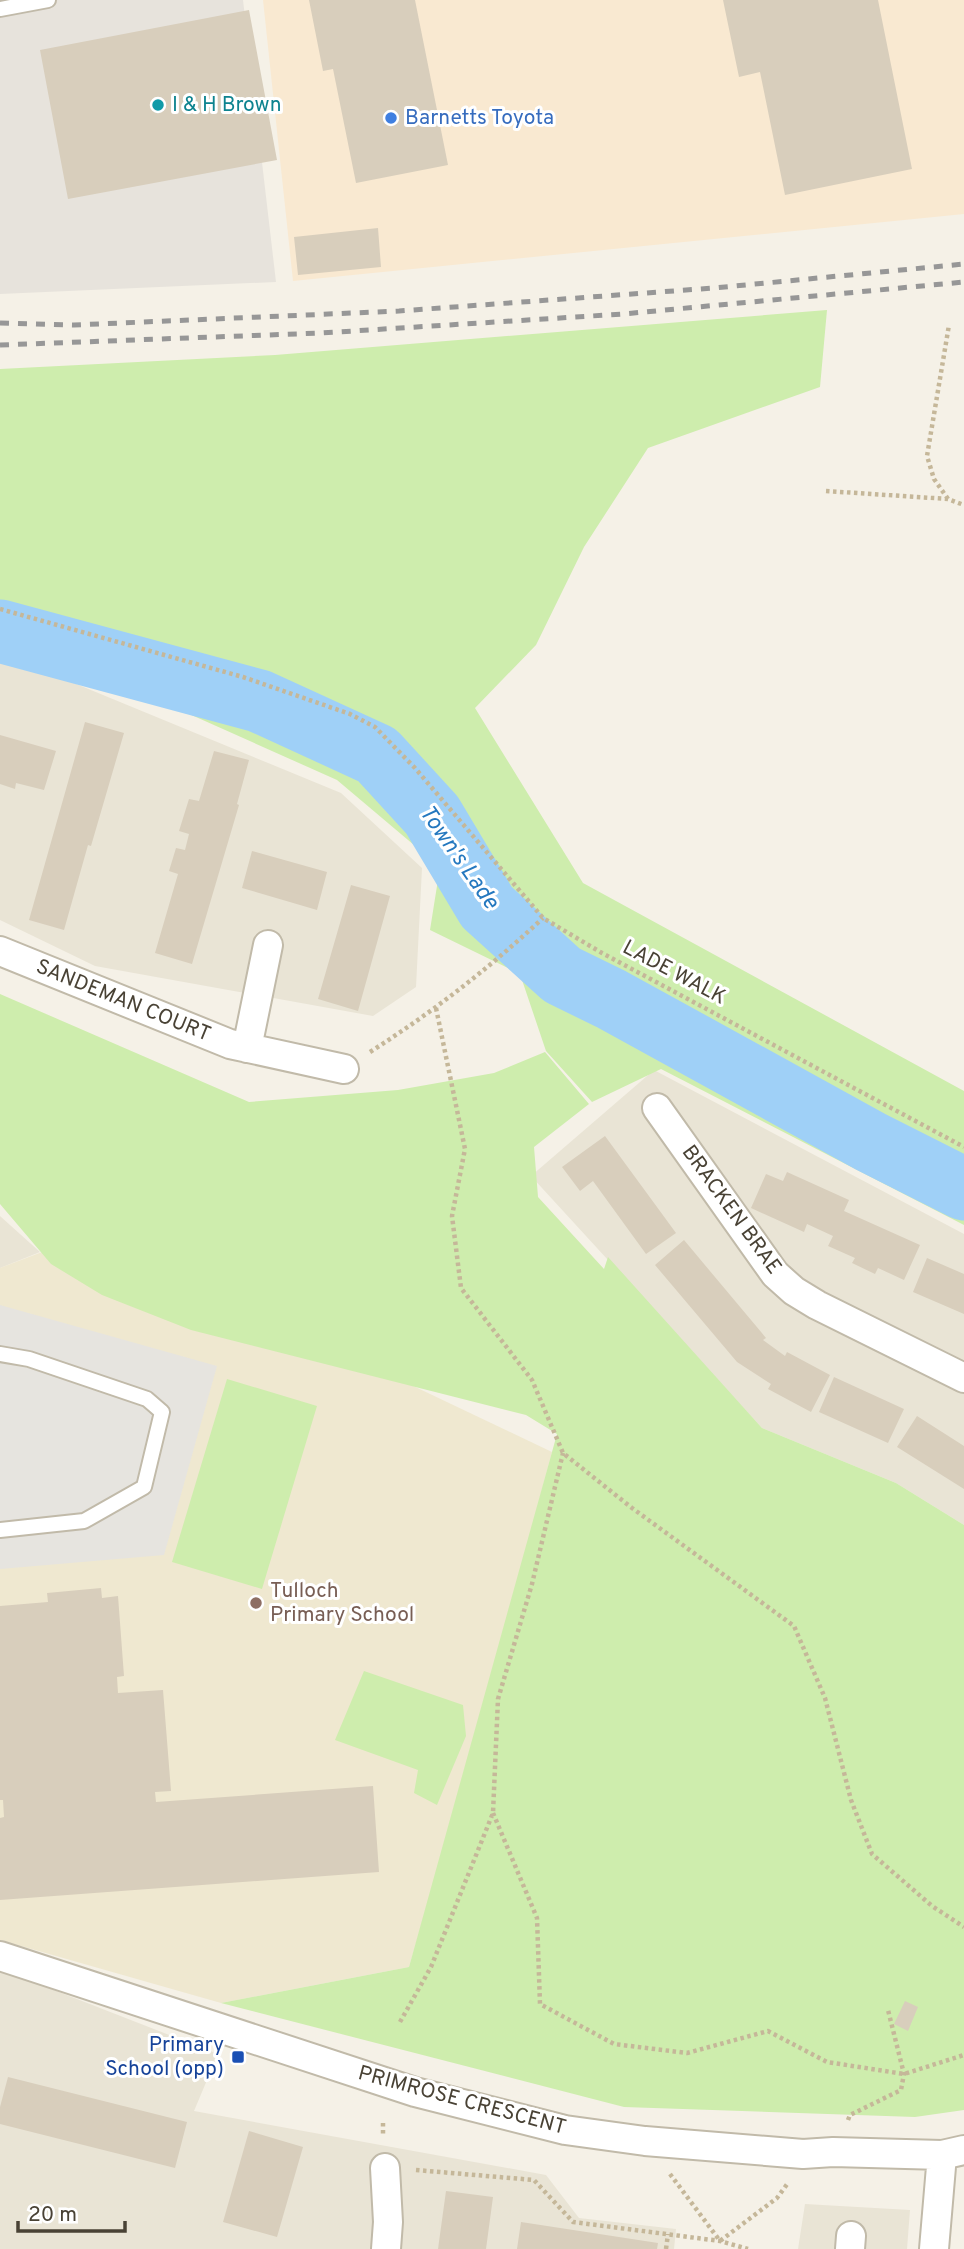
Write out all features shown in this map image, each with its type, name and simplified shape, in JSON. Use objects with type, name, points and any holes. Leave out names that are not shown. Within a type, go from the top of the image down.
[{"type":"street","points":[[247,1048],[268,945]]},
{"type":"street","name":"SANDEMAN COURT","points":[[0,951],[230,1044],[344,1069]]},
{"type":"street","name":"BRACKEN BRAE","points":[[657,1108],[775,1274],[794,1291],[817,1306],[964,1378]]},
{"type":"street","name":"PRIMROSE CRESCENT","points":[[0,1956],[415,2092],[565,2130],[645,2141],[803,2154],[953,2152]]},
{"type":"street","points":[[934,2249],[953,2152]]},
{"type":"street","points":[[386,2168],[386,2249]]},
{"type":"lane","points":[[0,9],[48,0]]},
{"type":"lane","points":[[0,1354],[29,1359],[147,1399],[162,1412],[144,1487],[84,1521],[0,1530]]},
{"type":"path","points":[[948,499],[934,479],[927,456],[949,325]]},
{"type":"path","points":[[826,491],[948,499],[964,505]]},
{"type":"path","name":"LADE WALK","points":[[0,609],[243,677],[350,714],[374,727],[415,768],[543,918],[602,953],[964,1147]]},
{"type":"path","points":[[344,1069],[422,1019],[495,962],[543,918]]},
{"type":"path","points":[[436,1008],[465,1149],[452,1216],[461,1288],[532,1380],[564,1452],[632,1508],[794,1626],[825,1698],[851,1800],[872,1854],[932,1906],[964,1927]]},
{"type":"path","points":[[400,2022],[431,1967],[493,1813],[498,1699],[532,1584],[564,1452]]},
{"type":"path","points":[[493,1813],[537,1919],[540,2004],[614,2044],[687,2053],[768,2031],[827,2062],[904,2074],[964,2055]]},
{"type":"path","points":[[833,2152],[850,2115],[901,2090],[904,2074],[888,2010]]},
{"type":"path","points":[[645,2141],[720,2241]]},
{"type":"path","points":[[720,2241],[777,2198],[789,2182],[803,2154]]},
{"type":"path","points":[[386,2168],[534,2180],[573,2222],[720,2241],[747,2249]]},
{"type":"path","points":[[666,2249],[668,2234]]},
{"type":"shaded area","points":[[0,0],[243,0],[276,282],[0,294]]},
{"type":"shaded area","points":[[263,0],[964,0],[964,214],[293,281]]},
{"type":"shaded area","points":[[0,657],[18,660],[341,793],[422,868],[416,987],[373,1016],[95,966],[0,920]]},
{"type":"shaded area","points":[[654,1070],[964,1234],[964,1525],[896,1483],[762,1428],[531,1176]]},
{"type":"shaded area","points":[[0,1216],[40,1252],[0,1268]]},
{"type":"shaded area","name":"Tulloch Primary School","points":[[92,1233],[552,1452],[471,1754],[409,1967],[221,2003],[0,1940],[0,1268]]},
{"type":"shaded area","points":[[0,1305],[217,1366],[164,1555],[0,1569]]},
{"type":"shaded area","points":[[0,1969],[218,2054],[194,2111],[546,2175],[579,2218],[676,2229],[674,2249],[0,2249]]},
{"type":"shaded area","points":[[805,2204],[910,2210],[907,2249],[798,2249]]},
{"type":"green space","points":[[827,310],[820,387],[648,448],[584,547],[536,645],[475,708],[583,883],[964,1091],[964,1225],[661,1069],[592,1102],[546,1051],[520,974],[430,930],[440,867],[337,780],[68,660],[0,646],[0,369],[275,355]]},
{"type":"green space","points":[[0,994],[249,1102],[398,1090],[494,1073],[545,1052],[589,1104],[534,1147],[538,1197],[604,1269],[608,1257],[762,1428],[896,1483],[964,1525],[964,2110],[915,2117],[624,2107],[221,2003],[409,1967],[557,1434],[526,1415],[191,1330],[102,1295],[51,1264],[0,1204]]},
{"type":"green space","points":[[227,1379],[317,1406],[262,1589],[172,1562]]},
{"type":"green space","points":[[364,1671],[463,1705],[466,1736],[437,1805],[414,1793],[418,1770],[335,1740]]},
{"type":"building","name":"Barnetts Toyota","points":[[309,0],[415,0],[448,165],[356,183],[333,69],[323,71]]},
{"type":"building","points":[[723,0],[878,0],[912,169],[785,195],[760,72],[739,77]]},
{"type":"building","name":"I & H Brown","points":[[249,10],[277,160],[68,199],[40,50]]},
{"type":"building","points":[[378,228],[381,267],[298,275],[294,237]]},
{"type":"building","points":[[85,722],[124,733],[64,930],[29,920]]},
{"type":"building","points":[[0,735],[56,751],[44,790],[16,783],[15,789],[0,784]]},
{"type":"building","points":[[214,751],[249,760],[237,804],[239,805],[192,964],[155,953],[178,874],[169,871],[176,848],[185,850],[189,834],[179,831],[189,799],[199,801]]},
{"type":"building","points":[[252,851],[327,872],[317,910],[242,888]]},
{"type":"building","points":[[351,885],[390,896],[358,1011],[318,999]]},
{"type":"building","points":[[605,1136],[676,1233],[646,1254],[593,1181],[580,1191],[562,1167]]},
{"type":"building","points":[[787,1172],[849,1200],[844,1211],[920,1245],[904,1280],[878,1268],[875,1274],[852,1263],[855,1258],[828,1246],[833,1236],[807,1224],[804,1232],[751,1208],[766,1174],[783,1181]]},
{"type":"building","points":[[684,1240],[766,1338],[763,1340],[785,1356],[787,1352],[830,1375],[811,1412],[768,1389],[771,1384],[737,1362],[655,1265]]},
{"type":"building","points":[[927,1258],[964,1274],[964,1314],[913,1292]]},
{"type":"building","points":[[834,1377],[904,1409],[888,1443],[819,1412]]},
{"type":"building","points":[[917,1416],[964,1446],[964,1489],[897,1447]]},
{"type":"building","points":[[101,1588],[102,1598],[118,1596],[124,1676],[117,1677],[118,1693],[163,1690],[171,1791],[155,1792],[156,1802],[373,1786],[379,1872],[0,1900],[0,1818],[4,1817],[3,1800],[0,1800],[0,1606],[48,1602],[47,1593]]},
{"type":"building","points":[[905,2001],[918,2007],[908,2031],[894,2024]]},
{"type":"building","points":[[8,2077],[187,2122],[175,2168],[0,2124],[0,2107]]},
{"type":"building","points":[[249,2131],[303,2147],[277,2237],[223,2222]]},
{"type":"building","points":[[446,2191],[493,2197],[486,2249],[438,2249]]},
{"type":"building","points":[[521,2222],[658,2243],[657,2249],[517,2249]]},
{"type":"waterway","name":"Town's Lade","points":[[0,631],[259,701],[377,755],[432,815],[487,907],[562,975],[611,999],[871,1142],[964,1189]]},
{"type":"railway","points":[[0,323],[74,325],[399,311],[714,288],[964,264]]},
{"type":"railway","points":[[0,345],[321,333],[623,314],[964,282]]},
{"type":"place","name":"I & H Brown","points":[[158,105]]},
{"type":"place","name":"Barnetts Toyota","points":[[391,118]]},
{"type":"place","name":"Tulloch Primary School","points":[[256,1603]]},
{"type":"place","name":"Primary School (opp)","points":[[238,2057]]}]
